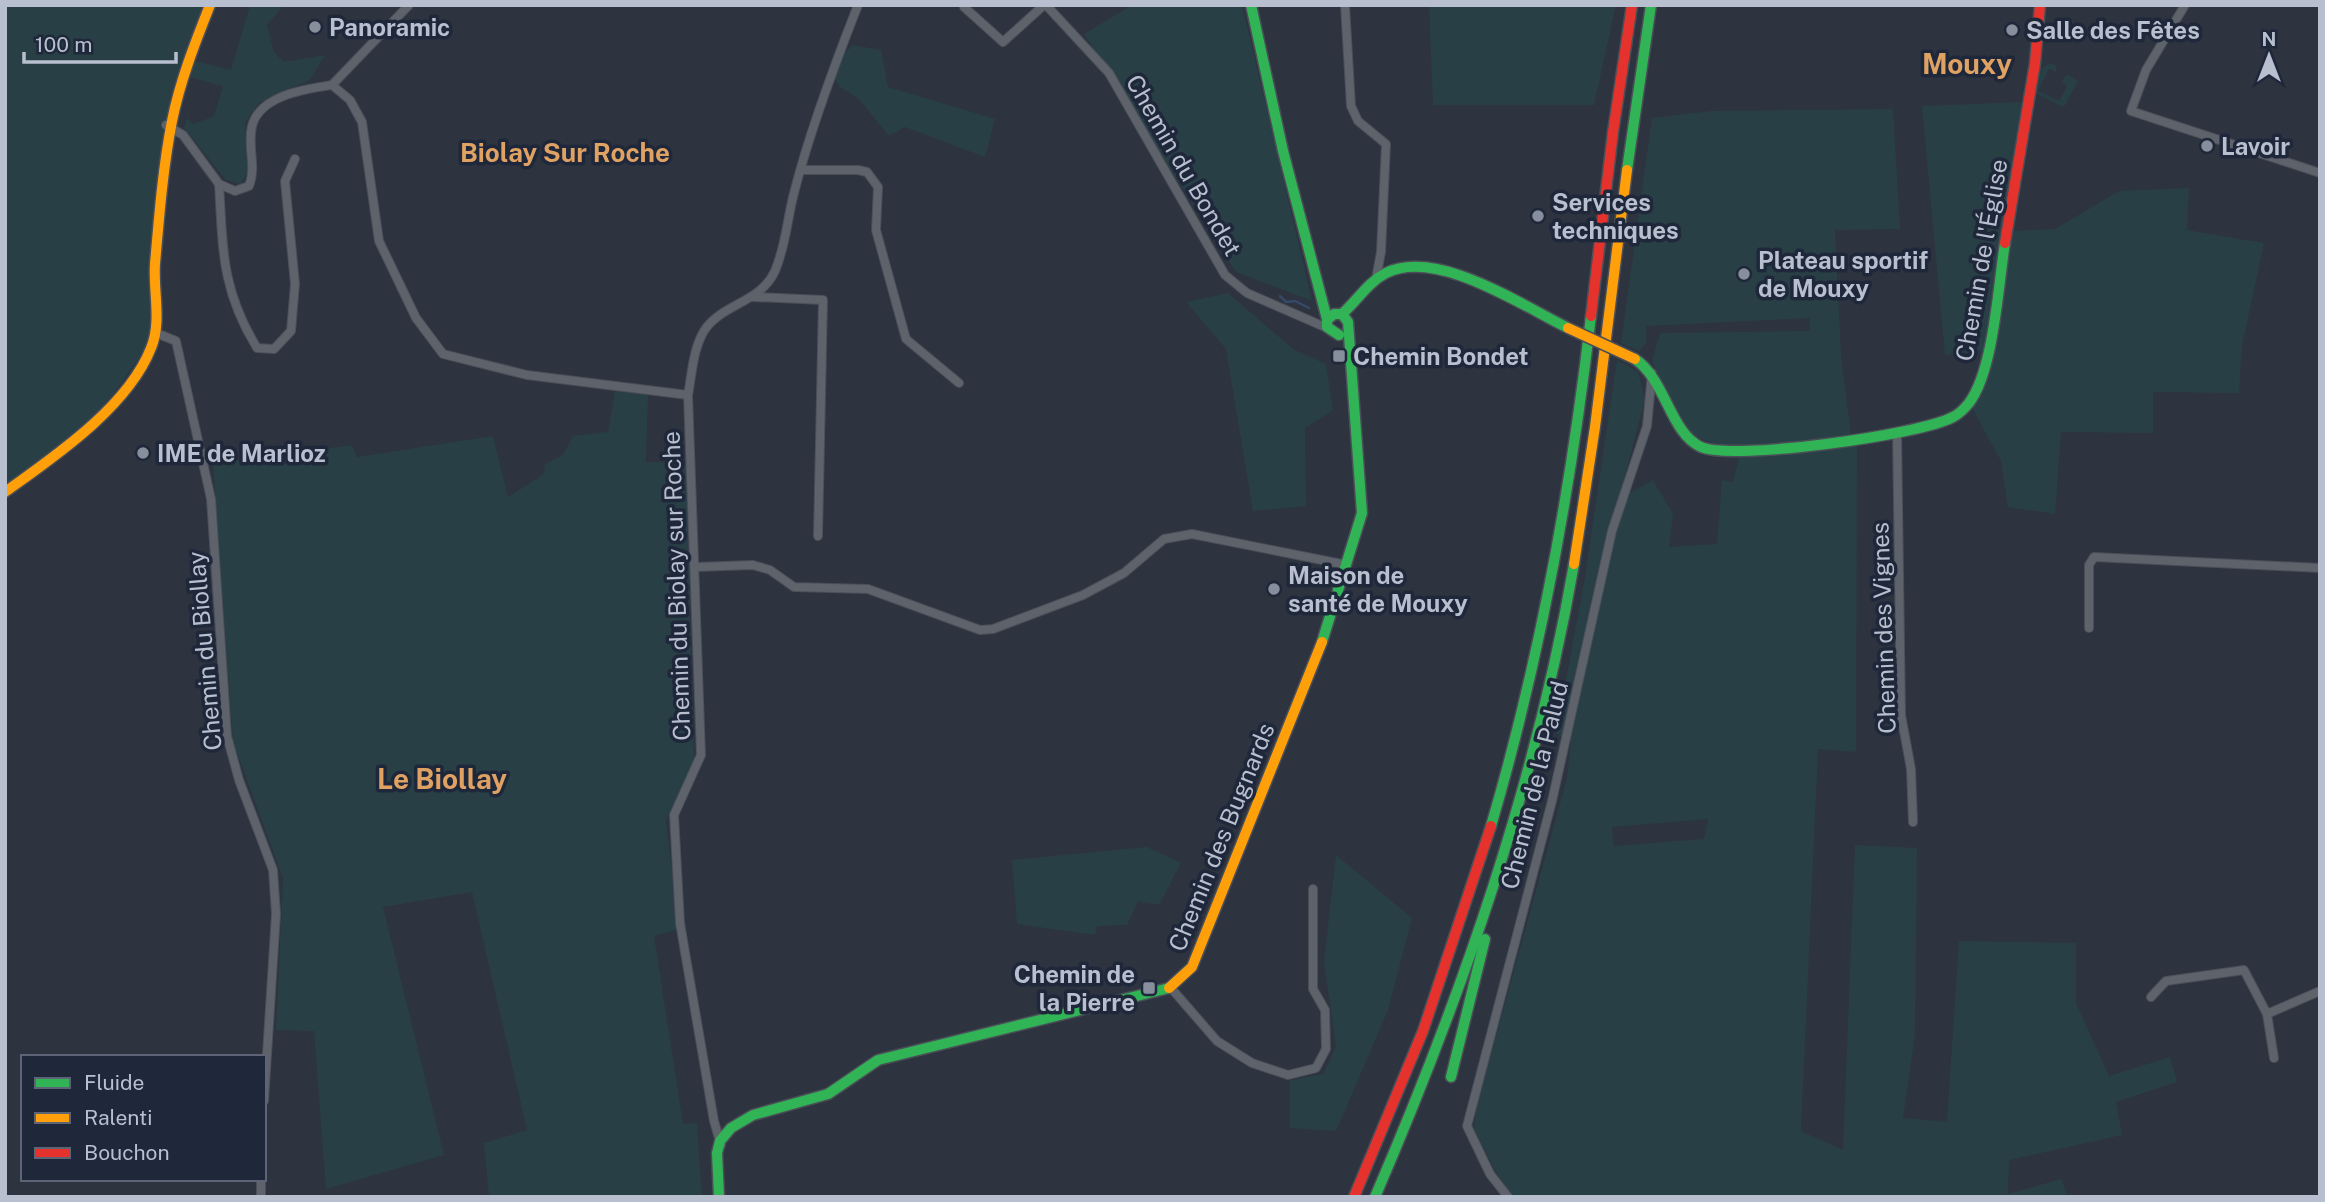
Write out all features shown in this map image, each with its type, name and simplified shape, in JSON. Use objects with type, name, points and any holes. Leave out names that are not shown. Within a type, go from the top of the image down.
[{"type":"main road","points":[[5,492],[77,441],[133,380],[158,335],[155,266],[173,129],[190,57],[210,5]]},
{"type":"main road","name":"Chemin des Bugnards","points":[[722,1141],[739,1123],[753,1115],[828,1094],[878,1060],[1171,988],[1184,978],[1197,955],[1321,646],[1362,513],[1348,349],[1336,322],[1322,303],[1251,5]]},
{"type":"main road","points":[[1354,1197],[1415,1055],[1454,948],[1495,818],[1530,683],[1555,566],[1573,455],[1632,5]]},
{"type":"main road","points":[[1451,1077],[1554,663],[1582,516],[1651,5]]},
{"type":"main road","name":"Chemin de l'Église","points":[[1336,322],[1376,279],[1398,269],[1415,267],[1455,273],[1635,359],[1651,373],[1679,425],[1702,447],[1741,452],[1897,432],[1953,418],[1979,388],[2007,244],[2035,63],[2040,5]]},
{"type":"main road","points":[[1375,1197],[1447,1023],[1511,829]]},
{"type":"main road","points":[[719,1197],[717,1157],[722,1141]]},
{"type":"street","points":[[173,129],[219,184],[235,191],[248,186],[254,174],[252,127],[260,112],[290,92],[332,85],[409,5]]},
{"type":"street","points":[[754,297],[767,286],[780,258],[794,193],[834,66],[858,5]]},
{"type":"street","points":[[964,8],[1003,42],[1045,5]]},
{"type":"street","name":"Chemin du Bondet","points":[[1045,5],[1109,73],[1225,275],[1247,293],[1308,318],[1336,322]]},
{"type":"street","points":[[1345,5],[1351,106],[1358,121],[1386,144],[1381,252],[1376,279]]},
{"type":"street","points":[[2185,5],[2146,70],[2131,111],[2320,173]]},
{"type":"street","points":[[332,85],[350,100],[362,122],[379,241],[416,318],[443,354],[527,375],[688,395]]},
{"type":"street","points":[[219,184],[222,260],[240,320],[257,348],[274,349],[291,331],[295,284],[285,181],[295,159]]},
{"type":"street","points":[[802,170],[858,170],[875,178],[878,197],[876,229],[906,339],[959,383]]},
{"type":"street","points":[[754,297],[822,300],[818,536]]},
{"type":"street","name":"Chemin du Biolay sur Roche","points":[[722,1141],[714,1121],[681,923],[674,815],[701,755],[688,395],[696,351],[707,327],[720,315],[754,297]]},
{"type":"street","name":"Chemin du Biollay","points":[[158,335],[176,341],[211,499],[227,736],[239,780],[273,870],[276,914],[266,1070]]},
{"type":"street","name":"Chemin de la Palud","points":[[1508,1197],[1490,1174],[1467,1126],[1552,801],[1612,531],[1647,426],[1651,373]]},
{"type":"street","name":"Chemin des Vignes","points":[[1897,432],[1901,715],[1911,769],[1913,822]]},
{"type":"street","points":[[696,567],[753,565],[770,570],[794,587],[868,589],[980,630],[993,629],[1083,595],[1124,573],[1164,539],[1176,535],[1192,534],[1347,565]]},
{"type":"street","points":[[2089,628],[2089,565],[2094,557],[2320,568]]},
{"type":"street","points":[[1171,988],[1217,1041],[1252,1063],[1288,1075],[1317,1068],[1326,1049],[1325,1010],[1313,989],[1312,977],[1313,889]]},
{"type":"street","points":[[2151,997],[2166,981],[2244,970],[2267,1014],[2274,1058]]},
{"type":"street","points":[[2267,1014],[2320,991]]},
{"type":"shaded area","points":[[5,5],[204,5],[176,80],[163,134],[149,267],[152,321],[148,345],[102,410],[75,438],[5,488]]},
{"type":"shaded area","points":[[250,5],[284,5],[267,25],[274,52],[284,62],[325,55],[310,80],[259,103],[245,123],[250,167],[241,184],[226,180],[184,128],[187,118],[194,124],[214,116],[223,86],[189,77],[195,61],[231,70]]},
{"type":"shaded area","points":[[1132,5],[1242,5],[1312,301],[1236,272],[1084,34]]},
{"type":"shaded area","points":[[1429,5],[1616,5],[1594,105],[1433,105]]},
{"type":"shaded area","points":[[853,45],[881,50],[888,87],[995,119],[985,157],[905,127],[889,136],[859,99],[840,87],[834,77],[839,59]]},
{"type":"shaded area","points":[[2050,63],[2056,65],[2056,72],[2049,69],[2038,91],[2059,101],[2067,86],[2061,82],[2067,74],[2078,81],[2064,107],[2034,93],[2038,71]]},
{"type":"shaded area","points":[[2034,103],[2014,231],[2055,229],[2119,191],[2189,188],[2187,230],[2264,243],[2242,346],[2239,393],[2153,392],[2153,433],[2061,432],[2055,514],[2008,507],[2001,461],[1972,408],[1981,351],[1945,355],[1922,106]]},
{"type":"shaded area","points":[[1893,109],[1900,229],[1835,230],[1841,356],[1851,435],[1762,446],[1715,443],[1696,437],[1678,418],[1652,361],[1660,333],[1810,331],[1810,318],[1646,326],[1646,343],[1639,351],[1621,343],[1652,118],[1711,111]]},
{"type":"shaded area","points":[[1228,293],[1293,349],[1326,364],[1333,410],[1305,428],[1306,506],[1253,511],[1226,349],[1186,302]]},
{"type":"shaded area","points":[[1617,360],[1638,372],[1645,399],[1619,499],[1653,480],[1673,514],[1669,547],[1717,544],[1722,480],[1733,482],[1739,457],[1857,443],[1856,752],[1818,749],[1801,1131],[1843,1150],[1855,845],[1917,848],[1915,1035],[1903,1118],[1947,1122],[1959,941],[2076,943],[2076,1003],[2109,1076],[2170,1057],[2177,1082],[2116,1102],[2122,1135],[2009,1160],[2008,1194],[2061,1179],[2068,1197],[1513,1197],[1497,1174],[1474,1129],[1477,1105],[1567,778],[1571,742],[1556,733],[1584,583]],"holes":[[[1708,819],[1704,839],[1614,846],[1612,827]]]},
{"type":"shaded area","points":[[615,391],[648,394],[646,462],[686,463],[694,762],[666,821],[679,929],[654,936],[683,1124],[697,1123],[702,1197],[489,1197],[484,1143],[527,1130],[472,892],[383,907],[444,1155],[326,1189],[314,1031],[276,1030],[283,878],[233,742],[213,464],[352,445],[357,457],[493,436],[508,497],[544,474],[545,464],[563,455],[573,436],[608,432]]},
{"type":"shaded area","points":[[1147,847],[1181,863],[1159,905],[1138,901],[1127,925],[1097,926],[1095,935],[1017,924],[1012,860]]},
{"type":"shaded area","points":[[1336,855],[1412,918],[1388,1010],[1336,1131],[1290,1128],[1290,1080],[1323,1074],[1336,1047],[1324,962]]},
{"type":"waterway","points":[[1280,296],[1286,302],[1295,301],[1309,308]]},
{"type":"traffic: fast","points":[[1251,5],[1283,151],[1327,319]]},
{"type":"traffic: fast","points":[[1627,170],[1651,5]]},
{"type":"traffic: fast","points":[[1635,359],[1654,380],[1682,430],[1701,447],[1749,451],[1827,444],[1934,424],[1960,413],[1977,388],[1990,349],[2005,243]]},
{"type":"traffic: fast","points":[[1342,314],[1368,286],[1386,273],[1407,267],[1429,268],[1478,282],[1568,328]]},
{"type":"traffic: fast","points":[[1322,642],[1362,513],[1348,322],[1342,314],[1334,314],[1327,320],[1327,327],[1339,335]]},
{"type":"traffic: fast","points":[[1491,826],[1509,763],[1552,573],[1574,445],[1591,316]]},
{"type":"traffic: fast","points":[[1375,1197],[1467,965],[1518,807],[1558,646],[1574,564]]},
{"type":"traffic: fast","points":[[1451,1077],[1485,939]]},
{"type":"traffic: fast","points":[[719,1197],[717,1153],[720,1141],[731,1128],[753,1115],[828,1094],[878,1060],[1169,988]]},
{"type":"traffic: slow","points":[[5,492],[67,447],[108,410],[140,370],[151,348],[157,317],[155,264],[169,138],[175,106],[210,5]]},
{"type":"traffic: slow","points":[[1574,564],[1595,427],[1627,170]]},
{"type":"traffic: slow","points":[[1568,328],[1635,359]]},
{"type":"traffic: slow","points":[[1169,988],[1192,967],[1322,642]]},
{"type":"traffic: jam","points":[[1591,316],[1613,132],[1632,5]]},
{"type":"traffic: jam","points":[[2005,243],[2035,63],[2040,5]]},
{"type":"traffic: jam","points":[[1354,1197],[1423,1031],[1491,826]]},
{"type":"place","name":"Panoramic","points":[[315,27]]},
{"type":"place","name":"Salle des Fêtes","points":[[2012,30]]},
{"type":"place","name":"Lavoir","points":[[2207,146]]},
{"type":"place","name":"Services techniques","points":[[1538,216]]},
{"type":"place","name":"Plateau sportif de Mouxy","points":[[1744,274]]},
{"type":"place","name":"Chemin Bondet","points":[[1339,356]]},
{"type":"place","name":"IME de Marlioz","points":[[143,453]]},
{"type":"place","name":"Maison de santé de Mouxy","points":[[1274,589]]},
{"type":"place","name":"Chemin de la Pierre","points":[[1149,988]]},
{"type":"district","name":"Mouxy","points":[[1967,63]]},
{"type":"district","name":"Biolay Sur Roche","points":[[565,152]]},
{"type":"district","name":"Le Biollay","points":[[442,778]]}]
